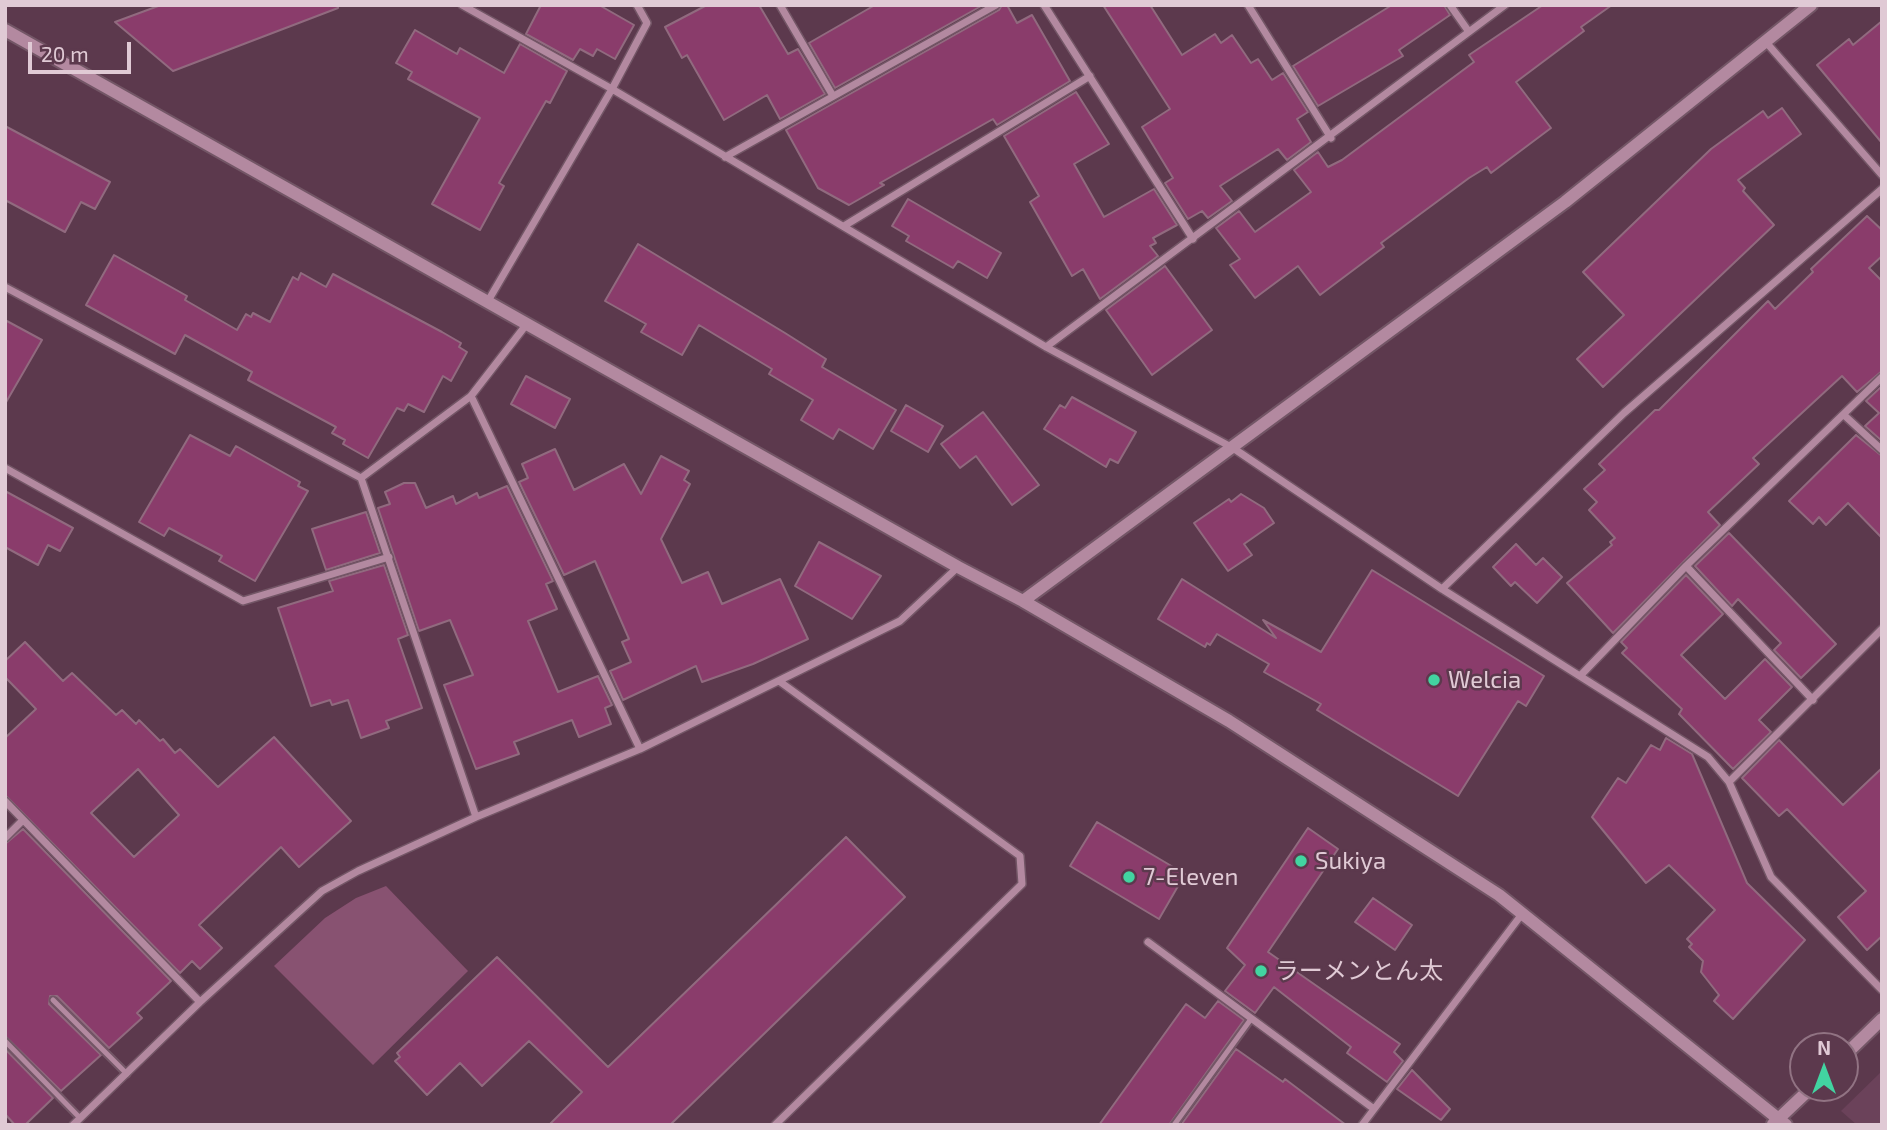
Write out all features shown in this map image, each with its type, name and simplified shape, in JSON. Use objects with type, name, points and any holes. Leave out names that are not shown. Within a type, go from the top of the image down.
[{"type":"street","points":[[462,5],[612,89],[1046,348],[1233,448],[1441,589],[1708,757],[1729,782],[1771,877],[1882,990]]},
{"type":"street","points":[[488,301],[612,89],[647,23],[637,5]]},
{"type":"street","points":[[780,5],[833,96]]},
{"type":"street","points":[[725,157],[996,5]]},
{"type":"street","points":[[1044,5],[1193,239]]},
{"type":"street","points":[[1248,5],[1331,138]]},
{"type":"street","points":[[1450,5],[1469,32]]},
{"type":"street","points":[[1046,348],[1331,138],[1505,5]]},
{"type":"street","points":[[1023,601],[1565,202],[1811,5]]},
{"type":"street","points":[[7,35],[1023,601],[1229,721],[1499,895],[1779,1123],[1798,1102]]},
{"type":"street","points":[[1764,40],[1882,175]]},
{"type":"street","points":[[844,226],[1090,76]]},
{"type":"street","points":[[1441,589],[1623,413],[1882,189]]},
{"type":"street","points":[[5,287],[361,478],[476,817]]},
{"type":"street","points":[[361,478],[471,396],[526,325]]},
{"type":"street","points":[[1580,676],[1686,566],[1882,377]]},
{"type":"street","points":[[471,396],[640,748]]},
{"type":"street","points":[[1844,415],[1882,450]]},
{"type":"street","points":[[5,468],[243,601],[389,556]]},
{"type":"street","points":[[1686,566],[1812,699]]},
{"type":"street","points":[[73,1125],[200,1002],[322,891],[358,871],[476,817],[640,748],[900,621],[958,567]]},
{"type":"street","points":[[1729,782],[1882,629]]},
{"type":"street","points":[[1875,637],[1882,644]]},
{"type":"street","points":[[775,1125],[1021,884],[1020,856],[779,681]]},
{"type":"street","points":[[5,801],[200,1002]]},
{"type":"street","points":[[5,838],[23,820]]},
{"type":"street","points":[[1362,1125],[1522,914]]},
{"type":"street","points":[[1148,942],[1374,1109]]},
{"type":"street","points":[[1859,1041],[1882,1019]]},
{"type":"lane","points":[[53,1000],[127,1074]]},
{"type":"lane","points":[[1174,1125],[1251,1018]]},
{"type":"lane","points":[[5,1041],[80,1118]]},
{"type":"shaded area","points":[[386,886],[468,971],[373,1065],[274,966],[325,918],[356,898]]},
{"type":"shaded area","points":[[1882,1071],[1882,1125],[1857,1125],[1841,1111],[1850,1102],[1859,1102],[1859,1093]]},
{"type":"building","points":[[161,5],[338,5],[338,8],[173,71],[115,22]]},
{"type":"building","points":[[541,5],[599,5],[634,25],[615,59],[597,49],[593,56],[580,49],[573,60],[526,34]]},
{"type":"building","points":[[707,5],[759,5],[788,54],[798,49],[825,94],[780,119],[767,95],[724,120],[687,55],[682,58],[665,27]]},
{"type":"building","points":[[875,5],[983,5],[835,88],[809,43]]},
{"type":"building","points":[[1002,5],[1007,5],[1017,23],[1032,15],[1070,81],[997,125],[993,119],[880,183],[884,185],[849,205],[818,188],[786,130],[999,10]]},
{"type":"building","points":[[1103,5],[1150,5],[1182,55],[1215,34],[1221,43],[1232,35],[1251,63],[1258,59],[1272,80],[1283,73],[1308,112],[1297,119],[1311,142],[1287,160],[1278,149],[1220,186],[1232,201],[1208,218],[1202,211],[1188,219],[1165,183],[1173,178],[1142,127],[1170,109]]},
{"type":"building","points":[[1392,5],[1444,5],[1450,15],[1399,50],[1403,56],[1318,106],[1293,66]]},
{"type":"building","points":[[1543,5],[1612,5],[1581,27],[1584,31],[1516,82],[1551,128],[1491,173],[1487,167],[1469,178],[1381,243],[1384,247],[1320,295],[1298,266],[1255,298],[1230,265],[1240,259],[1216,228],[1239,211],[1255,232],[1311,192],[1294,170],[1318,152],[1328,167],[1342,160],[1474,62],[1469,55]]},
{"type":"building","points":[[1882,21],[1882,143],[1817,65],[1849,39],[1853,45]]},
{"type":"building","points":[[415,30],[457,54],[460,48],[504,73],[520,44],[567,71],[550,103],[546,101],[499,183],[504,186],[480,230],[432,204],[480,118],[408,79],[412,72],[396,63]]},
{"type":"building","points":[[1076,92],[1109,144],[1074,164],[1104,217],[1154,189],[1177,225],[1153,238],[1156,243],[1150,246],[1158,256],[1100,299],[1083,269],[1072,276],[1030,202],[1039,196],[1004,136]]},
{"type":"building","points":[[1782,108],[1801,134],[1738,180],[1745,188],[1743,191],[1774,225],[1603,387],[1577,359],[1624,315],[1583,272],[1711,149],[1763,111],[1768,118]]},
{"type":"building","points":[[5,126],[110,182],[95,209],[81,202],[65,232],[5,200]]},
{"type":"building","points":[[908,199],[1001,253],[987,278],[958,261],[953,268],[906,241],[909,236],[892,226]]},
{"type":"building","points":[[1867,216],[1882,230],[1882,256],[1869,268],[1882,281],[1882,371],[1857,392],[1842,376],[1753,458],[1759,464],[1708,512],[1720,525],[1613,633],[1567,583],[1612,545],[1610,542],[1615,538],[1589,510],[1597,502],[1584,489],[1605,470],[1599,464],[1655,410],[1659,410],[1768,301],[1775,309],[1813,272],[1811,269]]},
{"type":"building","points":[[638,244],[826,359],[822,367],[896,410],[873,449],[839,429],[833,439],[801,420],[813,400],[769,374],[772,369],[699,325],[682,355],[641,332],[646,324],[605,301]]},
{"type":"building","points":[[114,255],[187,296],[185,300],[237,330],[246,314],[251,317],[253,313],[270,322],[293,277],[298,280],[301,273],[326,287],[333,274],[461,343],[459,347],[467,352],[451,381],[443,376],[424,412],[408,404],[404,411],[397,408],[368,458],[343,444],[345,440],[332,433],[336,427],[248,380],[252,372],[185,335],[175,354],[86,305]]},
{"type":"building","points":[[1165,266],[1212,330],[1152,375],[1106,310]]},
{"type":"building","points":[[5,320],[42,340],[5,404]]},
{"type":"building","points":[[526,376],[570,399],[555,428],[511,404]]},
{"type":"building","points":[[1882,386],[1882,441],[1865,426],[1879,413],[1866,401]]},
{"type":"building","points":[[1072,397],[1136,432],[1118,463],[1110,459],[1106,467],[1044,429],[1060,405],[1065,408]]},
{"type":"building","points":[[906,405],[943,426],[928,452],[891,431]]},
{"type":"building","points":[[983,412],[1039,485],[1012,505],[976,456],[960,468],[941,444]]},
{"type":"building","points":[[190,435],[230,456],[236,446],[300,482],[298,486],[308,491],[255,581],[219,561],[222,556],[169,528],[164,536],[139,522]]},
{"type":"building","points":[[1856,435],[1882,456],[1882,538],[1848,503],[1826,525],[1819,517],[1813,524],[1789,501]]},
{"type":"building","points":[[555,449],[574,490],[624,464],[641,494],[661,456],[689,471],[684,480],[690,484],[661,539],[682,583],[708,572],[722,604],[780,579],[808,639],[753,664],[702,682],[696,666],[623,700],[610,671],[631,662],[622,642],[629,639],[595,561],[564,575],[519,482],[528,478],[522,464]]},
{"type":"building","points":[[404,483],[415,483],[426,508],[453,496],[456,504],[477,493],[479,498],[507,486],[553,581],[546,584],[557,609],[528,621],[558,692],[598,676],[612,705],[605,708],[611,724],[579,737],[572,720],[514,742],[519,754],[476,769],[444,685],[473,675],[450,620],[419,631],[378,508],[390,504],[385,492]]},
{"type":"building","points":[[5,491],[73,528],[60,551],[48,545],[38,565],[5,547]]},
{"type":"building","points":[[1241,494],[1264,508],[1274,523],[1244,544],[1252,555],[1228,571],[1194,523]]},
{"type":"building","points":[[366,512],[380,553],[326,570],[312,529]]},
{"type":"building","points":[[1729,533],[1836,644],[1801,678],[1774,650],[1781,643],[1738,599],[1732,606],[1695,566]]},
{"type":"building","points":[[819,542],[881,576],[852,619],[795,586]]},
{"type":"building","points":[[1516,544],[1536,565],[1543,558],[1562,577],[1537,603],[1515,582],[1511,586],[1493,567]]},
{"type":"building","points":[[384,565],[408,635],[398,639],[422,708],[386,721],[389,728],[361,738],[348,700],[332,705],[330,700],[311,706],[278,608],[333,591],[329,581]]},
{"type":"building","name":"Welcia","points":[[1372,570],[1544,676],[1526,706],[1518,701],[1458,796],[1317,710],[1321,704],[1264,672],[1269,664],[1217,634],[1210,645],[1207,643],[1205,647],[1158,619],[1182,579],[1276,638],[1263,620],[1321,652]]},
{"type":"building","points":[[1686,575],[1723,614],[1681,655],[1725,699],[1765,659],[1792,687],[1759,720],[1771,732],[1733,769],[1679,714],[1682,709],[1622,653],[1627,648],[1621,642]]},
{"type":"building","points":[[25,642],[63,681],[72,673],[116,715],[122,710],[136,724],[139,720],[160,741],[163,739],[175,753],[180,749],[218,787],[274,737],[351,821],[299,867],[281,847],[199,925],[222,948],[200,969],[192,961],[180,973],[5,795],[5,738],[36,709],[5,677],[5,661]],"holes":[[[138,769],[179,815],[134,857],[91,813]]]},
{"type":"building","points":[[1666,738],[1692,754],[1747,883],[1805,940],[1733,1019],[1714,1001],[1719,995],[1701,972],[1703,961],[1689,947],[1692,944],[1687,939],[1715,910],[1669,865],[1646,883],[1592,817],[1618,778],[1626,783],[1651,745],[1660,750]]},
{"type":"building","points":[[1779,740],[1843,805],[1882,768],[1882,936],[1867,950],[1838,917],[1866,891],[1787,809],[1779,816],[1742,778]]},
{"type":"building","points":[[1097,822],[1185,874],[1159,919],[1070,866]]},
{"type":"building","points":[[1308,828],[1338,849],[1268,952],[1400,1044],[1394,1052],[1403,1061],[1387,1082],[1347,1053],[1351,1047],[1274,987],[1255,1013],[1225,991],[1245,965],[1227,948]]},
{"type":"building","points":[[23,829],[171,981],[137,1013],[142,1018],[109,1048],[57,996],[50,996],[49,1004],[101,1055],[61,1091],[5,1036],[5,844]]},
{"type":"building","points":[[846,837],[905,897],[670,1125],[549,1125],[582,1092],[529,1041],[482,1086],[460,1063],[427,1095],[395,1061],[400,1057],[397,1053],[497,957],[608,1067]]},
{"type":"building","points":[[1373,898],[1412,925],[1395,950],[1355,922]]},
{"type":"building","points":[[1218,1001],[1244,1020],[1169,1125],[1099,1125],[1186,1004],[1205,1018]]},
{"type":"building","points":[[5,1049],[53,1098],[25,1125],[15,1125],[5,1114]]},
{"type":"building","points":[[1236,1049],[1283,1082],[1285,1079],[1346,1125],[1181,1125]]},
{"type":"building","points":[[1412,1070],[1450,1109],[1441,1120],[1397,1089]]},
{"type":"place","name":"Welcia","points":[[1434,680]]},
{"type":"place","name":"Sukiya","points":[[1301,861]]},
{"type":"place","name":"7-Eleven","points":[[1129,877]]},
{"type":"place","name":"ラーメンとん太","points":[[1261,971]]}]
